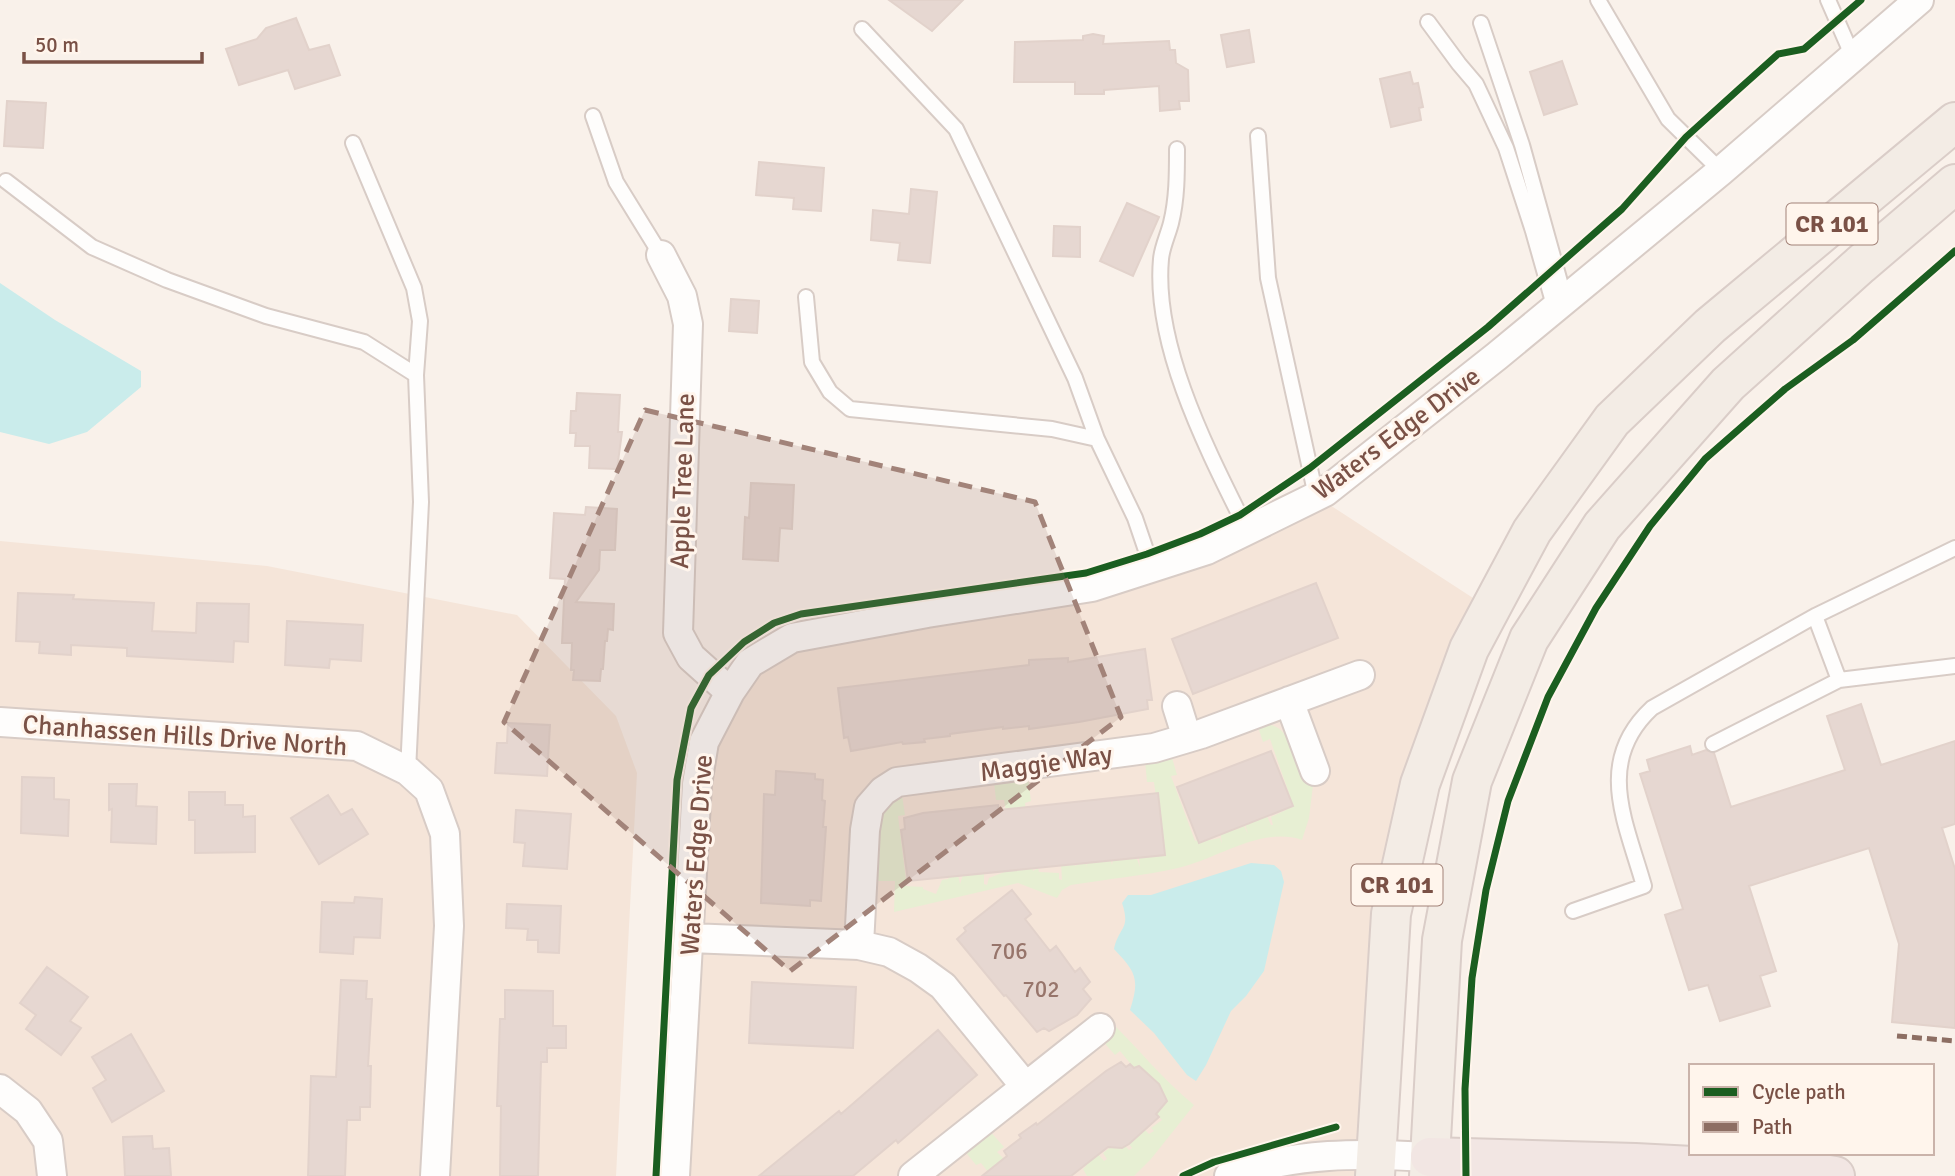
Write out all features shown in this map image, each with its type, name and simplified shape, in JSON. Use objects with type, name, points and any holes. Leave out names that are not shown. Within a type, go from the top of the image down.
[{"type":"highway","points":[[1430,1167],[1635,1163],[1810,1172],[1835,1176]]},
{"type":"main road","name":"CR 101","points":[[1376,1165],[1391,914],[1420,784],[1469,649],[1532,531],[1612,420],[1710,326],[1955,121]]},
{"type":"main road","name":"CR 101","points":[[1430,1167],[1442,940],[1472,781],[1529,639],[1602,526],[1728,384],[1955,184]]},
{"type":"street","name":"Waters Edge Drive","points":[[675,1176],[697,784],[704,742],[730,692],[750,663],[792,638],[914,615],[1092,587],[1207,550],[1316,496],[1336,484],[1560,304],[1721,171],[1919,0]]},
{"type":"street","name":"Apple Tree Lane","points":[[661,255],[682,296],[688,324],[678,634],[691,657],[730,692]]},
{"type":"street","name":"Maggie Way","points":[[859,945],[865,830],[869,807],[884,790],[897,782],[1154,748],[1360,675]]},
{"type":"street","points":[[1289,701],[1315,771]]},
{"type":"street","points":[[1177,706],[1187,738]]},
{"type":"street","name":"Chanhassen Hills Drive North","points":[[0,722],[356,746],[408,771],[429,790],[445,834],[449,926],[435,1176]]},
{"type":"street","points":[[690,938],[859,945],[889,952],[943,986],[1025,1086]]},
{"type":"street","points":[[913,1176],[1100,1028]]},
{"type":"street","points":[[0,1090],[28,1111],[48,1141],[52,1176]]},
{"type":"street","points":[[1229,1176],[1247,1169],[1334,1154],[1376,1165],[1430,1167]]},
{"type":"lane","points":[[1598,0],[1668,120],[1721,171]]},
{"type":"lane","points":[[1828,0],[1853,57]]},
{"type":"lane","points":[[1429,22],[1476,83],[1506,148],[1560,304]]},
{"type":"lane","points":[[1481,23],[1522,145],[1560,304]]},
{"type":"lane","points":[[862,29],[956,129],[1074,378],[1097,439],[1135,518],[1152,568]]},
{"type":"lane","points":[[593,116],[616,181],[661,255]]},
{"type":"lane","points":[[1258,136],[1268,278],[1316,496]]},
{"type":"lane","points":[[353,143],[414,288],[420,321],[416,375],[421,502],[408,771]]},
{"type":"lane","points":[[1177,149],[1176,198],[1161,257],[1161,296],[1167,339],[1214,462],[1247,530]]},
{"type":"lane","points":[[6,181],[92,247],[167,280],[266,316],[364,342],[416,375]]},
{"type":"lane","points":[[806,297],[812,362],[830,392],[850,409],[1052,429],[1097,439]]},
{"type":"lane","points":[[1573,911],[1644,887],[1618,793],[1619,766],[1625,742],[1639,720],[1652,708],[1815,616],[1955,548]]},
{"type":"lane","points":[[1815,616],[1839,680]]},
{"type":"lane","points":[[1713,744],[1839,680],[1955,666]]},
{"type":"highlighted area","points":[[645,410],[1035,502],[1121,717],[790,971],[504,722]]},
{"type":"shaded area","points":[[1316,496],[1490,609],[1420,784],[1375,1176],[675,1176],[697,784],[730,692],[792,638],[1092,587]]},
{"type":"shaded area","points":[[0,541],[267,566],[517,615],[616,716],[637,773],[616,1176],[0,1176]]},
{"type":"green space","points":[[1257,724],[1269,725],[1283,733],[1302,775],[1313,785],[1309,818],[1302,840],[1271,837],[1255,840],[1178,868],[1071,885],[1062,890],[1057,898],[1018,883],[894,912],[895,881],[875,881],[875,827],[883,808],[902,795],[905,815],[898,816],[906,880],[903,882],[906,886],[923,887],[936,894],[942,880],[950,876],[958,875],[960,884],[963,875],[984,874],[984,884],[987,885],[989,878],[1015,868],[1004,800],[996,800],[994,782],[1028,778],[1031,801],[1025,803],[1033,871],[1038,868],[1039,872],[1059,873],[1059,879],[1062,880],[1061,863],[1073,863],[1075,866],[1085,860],[1087,868],[1086,859],[1109,854],[1112,865],[1113,859],[1135,854],[1140,867],[1139,858],[1163,851],[1154,782],[1147,782],[1145,760],[1171,754],[1177,775],[1171,776],[1195,841],[1201,838],[1220,838],[1222,844],[1220,830],[1235,830],[1244,826],[1248,834],[1244,821],[1266,814],[1273,825],[1271,817],[1286,810],[1285,805],[1292,802],[1270,739],[1263,742]]},
{"type":"green space","points":[[1109,1020],[1194,1105],[1134,1176],[1087,1176],[1083,1169],[1085,1164],[1098,1154],[1104,1161],[1107,1159],[1103,1153],[1112,1146],[1125,1146],[1129,1150],[1132,1148],[1129,1144],[1138,1123],[1149,1134],[1154,1131],[1151,1128],[1162,1120],[1156,1114],[1167,1101],[1158,1084],[1134,1068],[1120,1051],[1115,1055],[1101,1039]]},
{"type":"green space","points":[[988,1129],[1004,1147],[997,1152],[1006,1161],[989,1173],[981,1163],[976,1165],[963,1149]]},
{"type":"water","points":[[0,283],[55,320],[141,371],[141,387],[87,432],[49,444],[0,432]]},
{"type":"water","points":[[1251,863],[1274,865],[1281,871],[1284,882],[1264,971],[1231,1011],[1196,1081],[1187,1075],[1154,1033],[1130,1010],[1135,991],[1134,976],[1114,949],[1125,923],[1122,903],[1128,895],[1151,895]]},
{"type":"building","points":[[889,0],[963,0],[932,31]]},
{"type":"building","points":[[296,18],[309,50],[329,45],[340,75],[295,89],[288,70],[239,85],[226,49],[257,39],[266,28]]},
{"type":"building","points":[[1249,30],[1254,62],[1227,67],[1221,35]]},
{"type":"building","points":[[1083,36],[1104,36],[1103,44],[1169,41],[1170,50],[1175,50],[1176,63],[1188,70],[1189,101],[1179,101],[1180,109],[1160,111],[1159,86],[1104,90],[1104,94],[1075,94],[1075,82],[1014,82],[1015,42],[1083,40]]},
{"type":"building","points":[[1562,61],[1577,104],[1544,115],[1530,72]]},
{"type":"building","points":[[1410,72],[1413,84],[1418,83],[1423,107],[1419,108],[1421,120],[1391,127],[1380,79]]},
{"type":"building","points":[[7,101],[46,103],[43,148],[4,146]]},
{"type":"building","points":[[759,162],[824,168],[821,211],[793,209],[794,198],[756,195]]},
{"type":"building","points":[[911,189],[937,192],[930,263],[898,260],[900,243],[871,240],[873,210],[909,214]]},
{"type":"building","points":[[1127,203],[1159,217],[1133,276],[1100,261]]},
{"type":"building","points":[[1054,226],[1080,227],[1080,257],[1053,256]]},
{"type":"building","points":[[731,299],[759,301],[757,333],[729,331]]},
{"type":"building","points":[[577,393],[620,395],[618,432],[622,432],[617,469],[589,468],[590,446],[575,446],[576,433],[570,433],[571,411],[576,411]]},
{"type":"building","points":[[751,483],[794,485],[792,529],[780,528],[778,561],[743,559],[745,517],[749,518]]},
{"type":"building","points":[[586,507],[617,509],[615,550],[600,550],[599,570],[576,602],[614,604],[613,630],[608,629],[600,681],[573,680],[572,643],[562,643],[565,579],[550,578],[554,513],[585,515]]},
{"type":"building","points":[[1316,583],[1338,638],[1193,694],[1172,639]]},
{"type":"building","points":[[18,593],[74,595],[73,599],[154,603],[152,631],[196,633],[197,603],[249,604],[248,642],[234,641],[233,662],[127,656],[127,648],[71,645],[71,655],[39,653],[40,642],[16,641]]},
{"type":"building","points":[[287,621],[363,625],[361,661],[330,659],[329,668],[285,665]]},
{"type":"building","points":[[1145,649],[1152,700],[1147,700],[1148,709],[1079,722],[1029,729],[1029,726],[1003,727],[924,739],[925,742],[902,742],[851,751],[848,737],[844,738],[838,688],[1029,665],[1029,660],[1068,658],[1068,662]]},
{"type":"building","points":[[1861,704],[1881,765],[1955,741],[1955,824],[1942,828],[1955,869],[1955,1028],[1892,1022],[1899,944],[1869,848],[1749,886],[1776,971],[1760,976],[1770,1006],[1720,1021],[1708,985],[1689,990],[1665,915],[1683,909],[1640,774],[1650,771],[1647,760],[1690,746],[1692,755],[1706,750],[1714,753],[1731,807],[1845,770],[1827,716]]},
{"type":"building","points":[[508,723],[550,725],[547,776],[495,773],[497,743],[507,743]]},
{"type":"building","points":[[1271,751],[1293,806],[1199,843],[1177,787]]},
{"type":"building","points":[[776,771],[815,774],[815,779],[823,780],[823,827],[826,827],[821,901],[810,900],[810,906],[761,903],[764,794],[775,795]]},
{"type":"building","points":[[22,777],[54,778],[54,799],[69,800],[68,836],[21,833]]},
{"type":"building","points":[[109,784],[137,784],[136,806],[157,807],[156,844],[111,842],[112,809],[109,810]]},
{"type":"building","points":[[189,792],[225,792],[225,805],[243,805],[243,817],[255,816],[255,852],[195,853],[195,820],[189,820]]},
{"type":"building","points":[[1158,793],[1165,855],[908,881],[901,830],[905,829],[904,818],[923,813],[998,805],[999,810]]},
{"type":"building","points":[[328,795],[341,815],[352,809],[368,834],[319,864],[291,818]]},
{"type":"building","points":[[516,810],[571,814],[567,869],[523,866],[525,843],[514,842]]},
{"type":"building","points":[[1012,890],[1031,914],[1025,919],[1050,951],[1056,946],[1075,972],[1080,968],[1090,982],[1083,989],[1091,999],[1077,1015],[1049,1031],[1044,1028],[1037,1032],[957,939],[966,931],[964,928]]},
{"type":"building","points":[[355,897],[382,899],[380,938],[354,937],[353,954],[320,952],[322,902],[354,903]]},
{"type":"building","points":[[507,904],[561,906],[559,953],[538,952],[538,940],[527,940],[528,929],[506,928]]},
{"type":"building","points":[[47,967],[88,997],[70,1021],[81,1028],[61,1055],[26,1029],[36,1015],[20,1003]]},
{"type":"building","points":[[341,980],[367,981],[366,999],[372,999],[368,1066],[371,1066],[370,1107],[360,1107],[360,1120],[347,1120],[345,1176],[308,1176],[311,1076],[336,1077]]},
{"type":"building","points":[[752,982],[856,987],[853,1048],[749,1043]]},
{"type":"building","points":[[505,990],[553,991],[553,1026],[566,1026],[566,1048],[547,1048],[547,1062],[541,1062],[538,1176],[500,1176],[501,1106],[497,1106],[500,1019],[505,1019]]},
{"type":"building","points":[[938,1030],[977,1075],[898,1143],[896,1140],[853,1176],[759,1176],[839,1111],[841,1114]]},
{"type":"building","points":[[131,1034],[164,1091],[112,1122],[93,1088],[106,1080],[92,1057]]},
{"type":"building","points":[[1121,1062],[1126,1067],[1130,1064],[1134,1068],[1139,1066],[1159,1084],[1167,1101],[1156,1114],[1159,1117],[1129,1144],[1122,1148],[1108,1147],[1071,1176],[982,1176],[1007,1156],[1004,1151],[1021,1138],[1019,1135],[1036,1123],[1037,1125]]},
{"type":"building","points":[[152,1136],[153,1149],[169,1148],[171,1176],[125,1176],[123,1137]]},
{"type":"marked path","points":[[1897,1036],[1955,1041]]},
{"type":"cycle path","points":[[656,1176],[677,780],[691,708],[709,675],[744,642],[774,623],[801,614],[1086,573],[1147,554],[1240,515],[1310,468],[1488,327],[1622,209],[1686,137],[1778,54],[1804,49],[1861,0]]},
{"type":"cycle path","points":[[1466,1176],[1465,1089],[1472,978],[1486,890],[1508,801],[1548,697],[1596,608],[1650,526],[1705,459],[1785,389],[1853,340],[1955,251]]},
{"type":"cycle path","points":[[1183,1176],[1214,1162],[1336,1127]]}]
